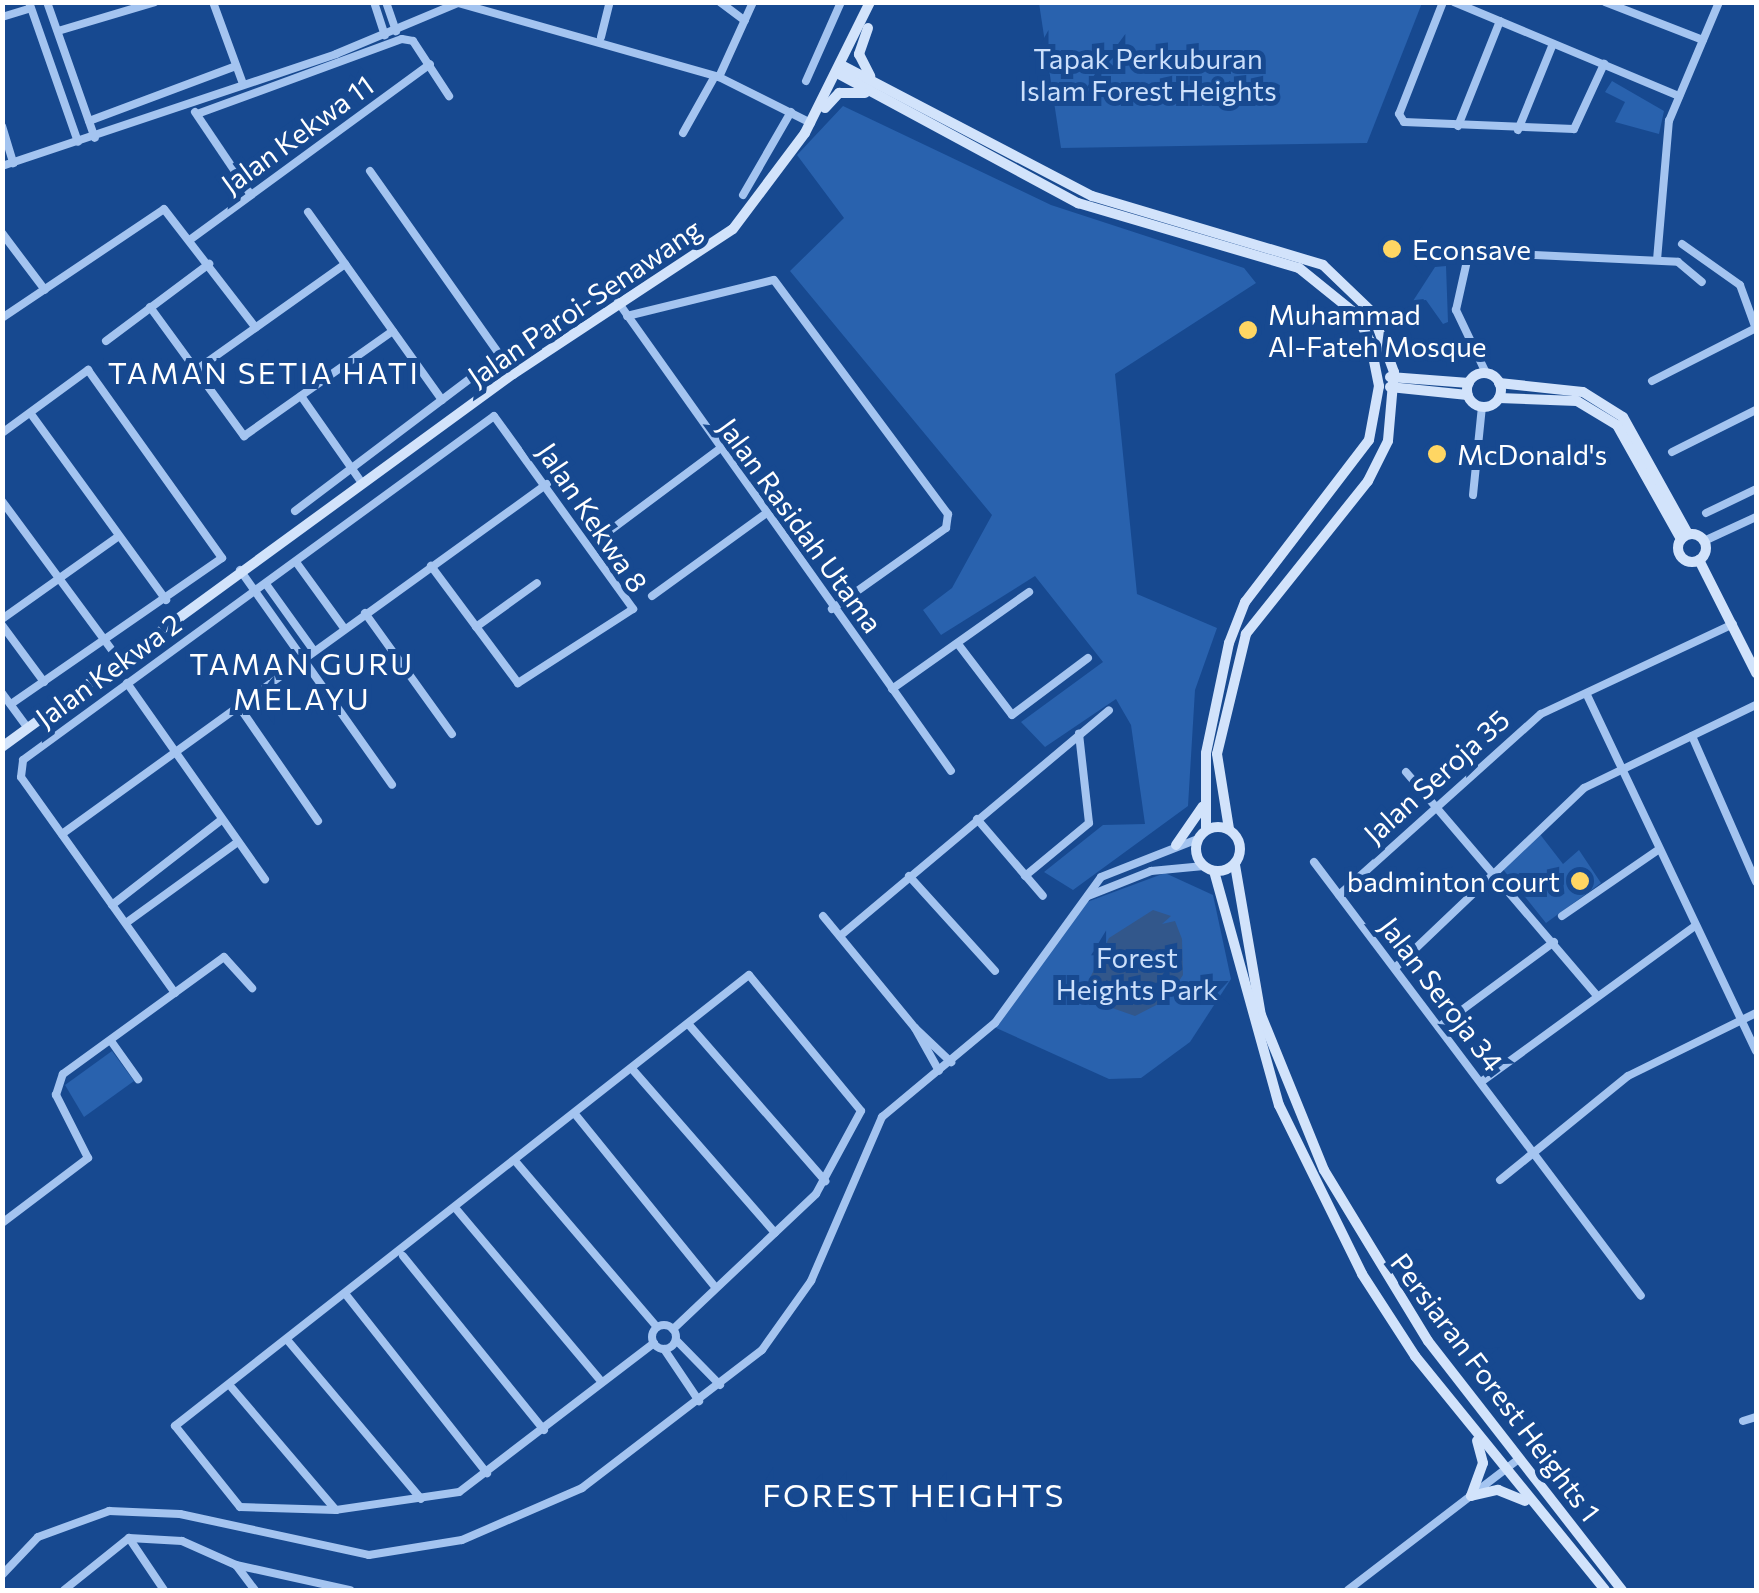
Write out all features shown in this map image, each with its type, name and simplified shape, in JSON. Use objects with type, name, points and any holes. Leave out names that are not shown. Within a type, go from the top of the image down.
[{"type":"street","points":[[47,2],[95,138]]},
{"type":"street","points":[[58,31],[155,2]]},
{"type":"street","points":[[214,2],[242,84]]},
{"type":"street","points":[[374,2],[385,35]]},
{"type":"street","points":[[386,2],[396,31]]},
{"type":"street","points":[[526,17],[530,2]]},
{"type":"street","points":[[601,37],[610,2]]},
{"type":"street","points":[[720,2],[745,20]]},
{"type":"street","points":[[684,133],[717,77],[753,2]]},
{"type":"street","points":[[806,81],[841,2]]},
{"type":"street","points":[[872,2],[860,59],[883,87]]},
{"type":"street","name":"Jalan Paroi-Senawang","points":[[2,747],[116,657],[513,374],[746,218],[808,128],[841,70],[872,2]]},
{"type":"street","points":[[1443,2],[1399,116],[1458,126],[1574,130],[1604,64]]},
{"type":"street","points":[[1454,2],[1679,96]]},
{"type":"street","points":[[1605,2],[1704,40]]},
{"type":"street","points":[[1658,260],[1679,96],[1719,2]]},
{"type":"street","points":[[2,166],[95,138],[385,35],[458,3],[601,37],[717,77],[791,112],[808,128],[850,90],[899,107]]},
{"type":"street","points":[[2,17],[30,5],[78,142]]},
{"type":"street","points":[[1458,126],[1500,21]]},
{"type":"street","points":[[197,114],[402,39],[430,64],[449,96]]},
{"type":"street","points":[[1518,130],[1553,44]]},
{"type":"street","name":"Jalan Kekwa 11","points":[[191,239],[430,64]]},
{"type":"street","points":[[89,121],[236,66]]},
{"type":"street","points":[[2,1574],[38,1537],[109,1511],[180,1514],[332,1552],[462,1540],[548,1508],[720,1386],[803,1297],[882,1117],[995,1023],[1074,910],[1102,877],[1202,835],[1229,830],[1217,754],[1246,634],[1378,464],[1394,382],[1372,312],[1323,265],[1092,196],[883,87],[841,70]]},
{"type":"street","points":[[841,70],[899,107],[1102,213],[1320,280],[1356,314],[1379,381],[1357,462],[1234,626],[1206,788],[1202,835]]},
{"type":"street","points":[[190,104],[250,196]]},
{"type":"street","points":[[742,195],[791,112]]},
{"type":"street","points":[[2,126],[14,163]]},
{"type":"street","points":[[370,170],[513,374]]},
{"type":"street","points":[[2,318],[170,212],[256,328]]},
{"type":"street","points":[[308,212],[442,400]]},
{"type":"street","points":[[2,233],[45,290]]},
{"type":"street","points":[[1652,381],[1756,328],[1740,286],[1682,244]]},
{"type":"street","points":[[1699,560],[1680,556],[1684,536],[1630,423],[1583,392],[1499,383],[1486,373],[1456,310],[1465,254],[1516,248],[1686,265],[1702,282]]},
{"type":"street","points":[[106,340],[208,264]]},
{"type":"street","points":[[196,370],[344,264]]},
{"type":"street","points":[[627,316],[774,280],[948,514],[946,528],[832,609]]},
{"type":"street","name":"Jalan Rasidah Utama","points":[[618,302],[764,515],[951,772]]},
{"type":"street","points":[[150,307],[244,436],[393,331]]},
{"type":"street","points":[[295,512],[500,356]]},
{"type":"street","points":[[2,433],[88,370],[221,553],[166,600],[10,704]]},
{"type":"street","points":[[1468,389],[1486,373]]},
{"type":"street","points":[[1379,381],[1468,389],[1482,406],[1473,495]]},
{"type":"street","points":[[1499,383],[1499,398]]},
{"type":"street","points":[[301,396],[362,483]]},
{"type":"street","points":[[1482,406],[1499,398],[1577,401],[1617,425],[1684,536],[1704,541],[1756,516]]},
{"type":"street","points":[[1672,452],[1756,410]]},
{"type":"street","points":[[31,414],[166,600]]},
{"type":"street","name":"Jalan Kekwa 8","points":[[431,566],[518,683],[632,609],[547,484],[494,416]]},
{"type":"street","name":"Jalan Kekwa 2","points":[[175,992],[18,768],[494,416]]},
{"type":"street","points":[[608,532],[718,450]]},
{"type":"street","points":[[62,834],[547,484]]},
{"type":"street","points":[[1706,512],[1756,489]]},
{"type":"street","points":[[2,500],[116,657]]},
{"type":"street","points":[[652,596],[764,515]]},
{"type":"street","points":[[2,524],[14,516]]},
{"type":"street","points":[[44,682],[2,622],[119,536]]},
{"type":"street","points":[[1704,541],[1699,560],[1756,673]]},
{"type":"street","points":[[296,562],[344,628]]},
{"type":"street","points":[[240,570],[392,785]]},
{"type":"street","points":[[476,627],[537,583]]},
{"type":"street","points":[[266,584],[314,650]]},
{"type":"street","points":[[892,688],[1030,592]]},
{"type":"street","points":[[364,613],[452,734]]},
{"type":"street","name":"Jalan Seroja 35","points":[[1339,896],[1510,735],[1733,624]]},
{"type":"street","points":[[958,644],[1016,715],[1088,658]]},
{"type":"street","points":[[128,683],[265,878]]},
{"type":"street","points":[[2,692],[27,727]]},
{"type":"street","points":[[1587,695],[1756,1051]]},
{"type":"street","points":[[1395,968],[1584,788],[1756,704]]},
{"type":"street","points":[[238,705],[318,821]]},
{"type":"street","points":[[840,936],[1109,710]]},
{"type":"street","points":[[1025,876],[1089,823],[1079,734]]},
{"type":"street","points":[[1692,736],[1756,882]]},
{"type":"street","points":[[1406,772],[1497,871],[1597,996]]},
{"type":"street","points":[[1176,845],[1196,824],[1206,788]]},
{"type":"street","points":[[977,819],[1044,896]]},
{"type":"street","points":[[112,905],[222,820]]},
{"type":"street","name":"Persiaran Forest Heights 1","points":[[1229,830],[1240,843],[1235,865],[1262,1014],[1304,1131],[1395,1294],[1622,1590]]},
{"type":"street","name":"Persiaran Forest Heights 1","points":[[1202,835],[1245,1005],[1294,1144],[1390,1320],[1470,1427],[1605,1590]]},
{"type":"street","points":[[126,924],[238,842]]},
{"type":"street","points":[[1562,916],[1658,850]]},
{"type":"street","name":"Jalan Seroja 34","points":[[1314,862],[1641,1296]]},
{"type":"street","points":[[1084,898],[1150,871],[1235,865]]},
{"type":"street","points":[[908,876],[996,971]]},
{"type":"street","points":[[824,916],[915,1028],[952,1062]]},
{"type":"street","points":[[1481,1082],[1696,926]]},
{"type":"street","points":[[1439,1027],[1554,942]]},
{"type":"street","points":[[2,1223],[88,1158],[56,1095],[64,1074],[175,992],[230,958],[252,988]]},
{"type":"street","points":[[657,1327],[654,1343],[600,1380],[544,1430],[459,1492],[336,1510],[240,1507],[175,1426],[232,1388],[403,1256],[749,975],[861,1111],[825,1182],[673,1329]]},
{"type":"street","points":[[1500,1180],[1628,1076],[1756,1013]]},
{"type":"street","points":[[690,1026],[825,1182]]},
{"type":"street","points":[[915,1028],[939,1071]]},
{"type":"street","points":[[111,1041],[138,1079]]},
{"type":"street","points":[[633,1070],[775,1233]]},
{"type":"street","points":[[575,1114],[715,1287]]},
{"type":"street","points":[[516,1162],[657,1327],[673,1329]]},
{"type":"street","points":[[456,1210],[600,1380]]},
{"type":"street","points":[[403,1256],[544,1430]]},
{"type":"street","points":[[347,1296],[487,1473]]},
{"type":"street","points":[[673,1329],[676,1340],[720,1386]]},
{"type":"street","points":[[664,1349],[676,1340]]},
{"type":"street","points":[[289,1342],[421,1498]]},
{"type":"street","points":[[654,1343],[664,1349],[698,1402]]},
{"type":"street","points":[[232,1388],[336,1510]]},
{"type":"street","points":[[1743,1421],[1756,1417]]},
{"type":"street","points":[[1470,1427],[1483,1463],[1472,1496]]},
{"type":"street","points":[[1348,1590],[1519,1459]]},
{"type":"street","points":[[1472,1496],[1514,1493],[1538,1511]]},
{"type":"street","points":[[128,1538],[164,1590]]},
{"type":"street","points":[[68,1589],[128,1538],[182,1541],[236,1565],[350,1590]]},
{"type":"street","points":[[236,1565],[254,1590]]},
{"type":"green space","name":"Tapak Perkuburan Islam Forest Heights","points":[[1039,2],[1422,3],[1367,143],[1061,148]]},
{"type":"green space","points":[[1612,81],[1664,111],[1659,134],[1615,122],[1625,102],[1605,92]]},
{"type":"green space","points":[[843,106],[1051,205],[1244,268],[1256,283],[1115,374],[1137,594],[1217,628],[1195,690],[1188,806],[1073,890],[1044,872],[1103,825],[1145,824],[1131,725],[1116,699],[1045,747],[1021,722],[1103,662],[1035,576],[941,635],[923,610],[952,588],[992,515],[790,271],[844,218],[797,155]]},
{"type":"green space","points":[[1446,266],[1448,322],[1443,324],[1426,300],[1413,301],[1435,267]]},
{"type":"green space","points":[[1539,833],[1563,864],[1579,850],[1601,883],[1546,923],[1502,868]]},
{"type":"green space","name":"Forest Heights Park","points":[[1165,873],[1213,895],[1231,979],[1190,1042],[1141,1078],[1109,1079],[994,1027],[1087,902]]},
{"type":"green space","points":[[112,1051],[134,1081],[84,1117],[65,1085]]},
{"type":"shaded area","points":[[1153,910],[1171,916],[1162,924],[1175,921],[1182,939],[1183,975],[1166,1000],[1135,1016],[1081,997],[1109,938]]},
{"type":"place","name":"Econsave","points":[[1392,249]]},
{"type":"place","name":"Muhammad Al-Fateh Mosque","points":[[1248,330]]},
{"type":"place","name":"McDonald's","points":[[1437,454]]},
{"type":"place","name":"badminton court","points":[[1580,881]]},
{"type":"district","name":"TAMAN SETIA HATI","points":[[264,372]]},
{"type":"district","name":"TAMAN GURU MELAYU","points":[[302,680]]},
{"type":"district","name":"FOREST HEIGHTS","points":[[914,1494]]}]
